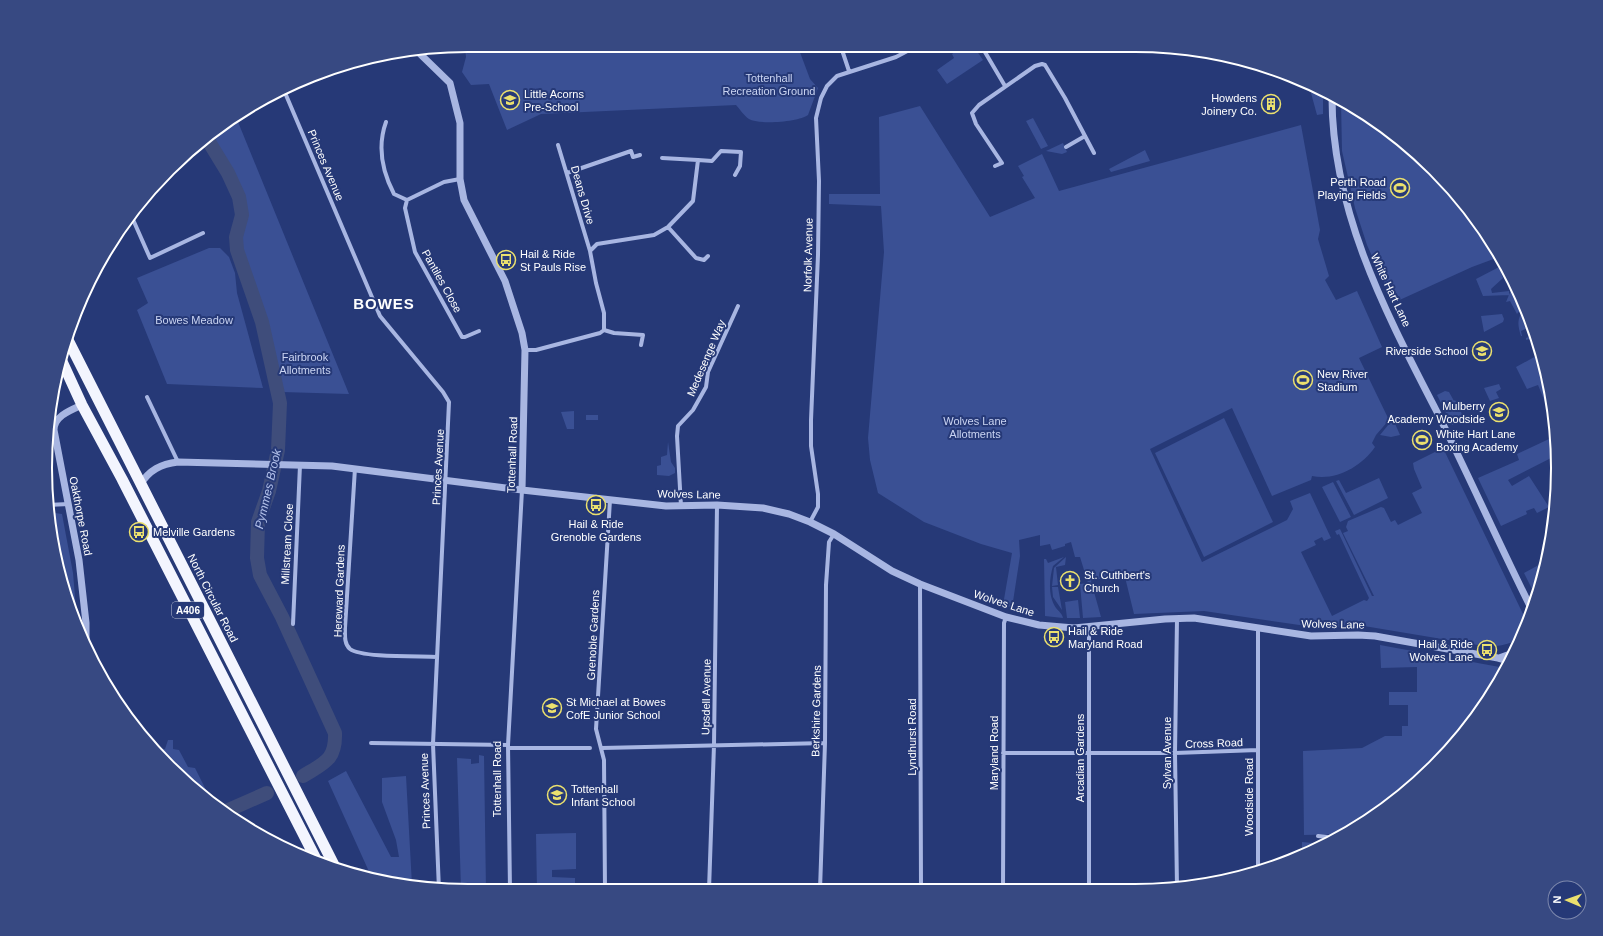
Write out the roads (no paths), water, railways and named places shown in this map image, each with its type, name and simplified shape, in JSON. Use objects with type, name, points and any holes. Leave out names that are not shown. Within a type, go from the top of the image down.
[{"type":"highway","name":"North Circular Road","points":[[71,345],[143,481],[332,861]]},
{"type":"highway","name":"A406","points":[[64,367],[82,405],[122,479],[315,854]]},
{"type":"street","points":[[843,52],[849,71]]},
{"type":"street","name":"Norfolk Avenue","points":[[810,522],[818,507],[818,494],[811,446],[818,255],[819,181],[816,118],[821,98],[827,86],[837,76],[896,57],[906,52]]},
{"type":"street","points":[[985,52],[1006,86]]},
{"type":"street","name":"Tottenhall Road","points":[[425,55],[450,83],[456,101],[460,123],[460,179],[464,200],[505,281],[522,333],[525,350],[522,490],[508,747],[510,884]]},
{"type":"street","points":[[996,166],[1002,163],[976,124],[972,113],[979,105],[1039,64],[1045,65],[1065,98],[1094,154]]},
{"type":"street","name":"Princes Avenue","points":[[286,94],[376,309],[443,392],[449,402],[432,744],[439,883]]},
{"type":"street","name":"White Hart Lane","points":[[1332,102],[1333,134],[1340,178],[1347,210],[1358,245],[1421,381],[1529,603]]},
{"type":"street","points":[[386,122],[380,145],[384,169],[394,194],[399,198],[405,208]]},
{"type":"street","points":[[1066,147],[1085,136]]},
{"type":"street","name":"Deans Drive","points":[[558,145],[590,250],[596,283],[604,313],[604,330]]},
{"type":"street","points":[[567,173],[631,151],[633,157],[640,155]]},
{"type":"street","points":[[662,158],[712,161],[721,151],[741,152],[740,166],[735,175]]},
{"type":"street","points":[[590,250],[597,244],[654,235],[668,226],[693,201],[698,160]]},
{"type":"street","points":[[399,198],[407,200],[444,182],[460,179]]},
{"type":"street","name":"Pantiles Close","points":[[407,200],[405,208],[415,252],[462,337],[465,338],[479,331]]},
{"type":"street","points":[[134,221],[150,258],[203,233]]},
{"type":"street","points":[[668,226],[696,258],[704,260],[708,256]]},
{"type":"street","name":"Medesenge Way","points":[[681,507],[677,436],[678,426],[693,410],[706,387],[708,372],[738,306]]},
{"type":"street","points":[[525,350],[536,350],[600,333],[604,330],[614,333],[642,335],[641,345]]},
{"type":"street","points":[[147,397],[178,462]]},
{"type":"street","name":"Oakthorpe Road","points":[[55,423],[65,414],[82,405]]},
{"type":"street","name":"Oakthorpe Road","points":[[54,428],[59,462],[69,504],[79,560],[86,632]]},
{"type":"street","points":[[143,481],[162,466],[178,462],[281,464],[355,468],[522,490]]},
{"type":"street","name":"Millstream Close","points":[[293,624],[300,465]]},
{"type":"street","name":"Hereward Gardens","points":[[355,468],[345,628],[346,643],[350,648],[363,654],[437,657]]},
{"type":"street","name":"Wolves Lane","points":[[522,490],[681,507],[717,505],[763,508],[789,514],[810,522],[834,534],[892,571],[920,584],[1006,617],[1049,627],[1089,627],[1177,619],[1208,619],[1311,636],[1367,635],[1504,660]]},
{"type":"street","name":"Grenoble Gardens","points":[[605,884],[604,760],[596,729],[610,500]]},
{"type":"street","points":[[54,505],[69,504]]},
{"type":"street","name":"Upsdell Avenue","points":[[710,884],[714,745],[717,505]]},
{"type":"street","name":"Berkshire Gardens","points":[[820,884],[825,743],[826,585],[829,542],[834,534]]},
{"type":"street","name":"Lyndhurst Road","points":[[920,584],[921,884]]},
{"type":"street","name":"Maryland Road","points":[[1003,884],[1004,623],[1006,617]]},
{"type":"street","name":"Sylvan Avenue","points":[[1177,619],[1175,753],[1177,881]]},
{"type":"street","name":"Arcadian Gardens","points":[[1089,627],[1089,884]]},
{"type":"street","name":"Woodside Road","points":[[1258,628],[1258,865]]},
{"type":"street","name":"Wolves Lane","points":[[1498,658],[1506,655]]},
{"type":"street","points":[[371,743],[590,748]]},
{"type":"street","points":[[602,748],[825,743]]},
{"type":"street","name":"Cross Road","points":[[1003,753],[1175,753],[1258,750]]},
{"type":"street","points":[[1318,836],[1326,837]]},
{"type":"waterway","name":"Pymmes Brook","points":[[209,143],[228,173],[239,197],[242,215],[236,237],[237,250],[262,322],[280,403],[278,450],[269,491],[258,522],[257,558],[260,575],[282,617],[335,733],[335,742],[331,755],[323,764],[303,776]]},
{"type":"waterway","name":"Pymmes Brook","points":[[230,809],[267,793]]},
{"type":"place","name":"Little Acorns Pre-School","points":[[510,100]]},
{"type":"place","name":"Howdens Joinery Co.","points":[[1271,104]]},
{"type":"place","name":"Perth Road Playing Fields","points":[[1400,188]]},
{"type":"place","name":"Hail & Ride St Pauls Rise","points":[[506,260]]},
{"type":"place","name":"Riverside School","points":[[1482,351]]},
{"type":"place","name":"New River Stadium","points":[[1303,380]]},
{"type":"place","name":"Mulberry Academy Woodside","points":[[1499,412]]},
{"type":"place","name":"White Hart Lane Boxing Academy","points":[[1422,440]]},
{"type":"place","name":"Hail & Ride Grenoble Gardens","points":[[596,505]]},
{"type":"place","name":"Melville Gardens","points":[[139,532]]},
{"type":"place","name":"St. Cuthbert's Church","points":[[1070,581]]},
{"type":"place","name":"Hail & Ride Maryland Road","points":[[1054,637]]},
{"type":"place","name":"Hail & Ride Wolves Lane","points":[[1487,650]]},
{"type":"place","name":"St Michael at Bowes CofE Junior School","points":[[552,708]]},
{"type":"place","name":"Tottenhall Infant School","points":[[557,795]]},
{"type":"district","name":"BOWES","points":[[384,303]]},
{"type":"park label","name":"Tottenhall Recreation Ground","points":[[769,84]]},
{"type":"park label","name":"Bowes Meadow","points":[[194,320]]},
{"type":"park label","name":"Fairbrook Allotments","points":[[305,363]]},
{"type":"park label","name":"Wolves Lane Allotments","points":[[975,427]]}]
